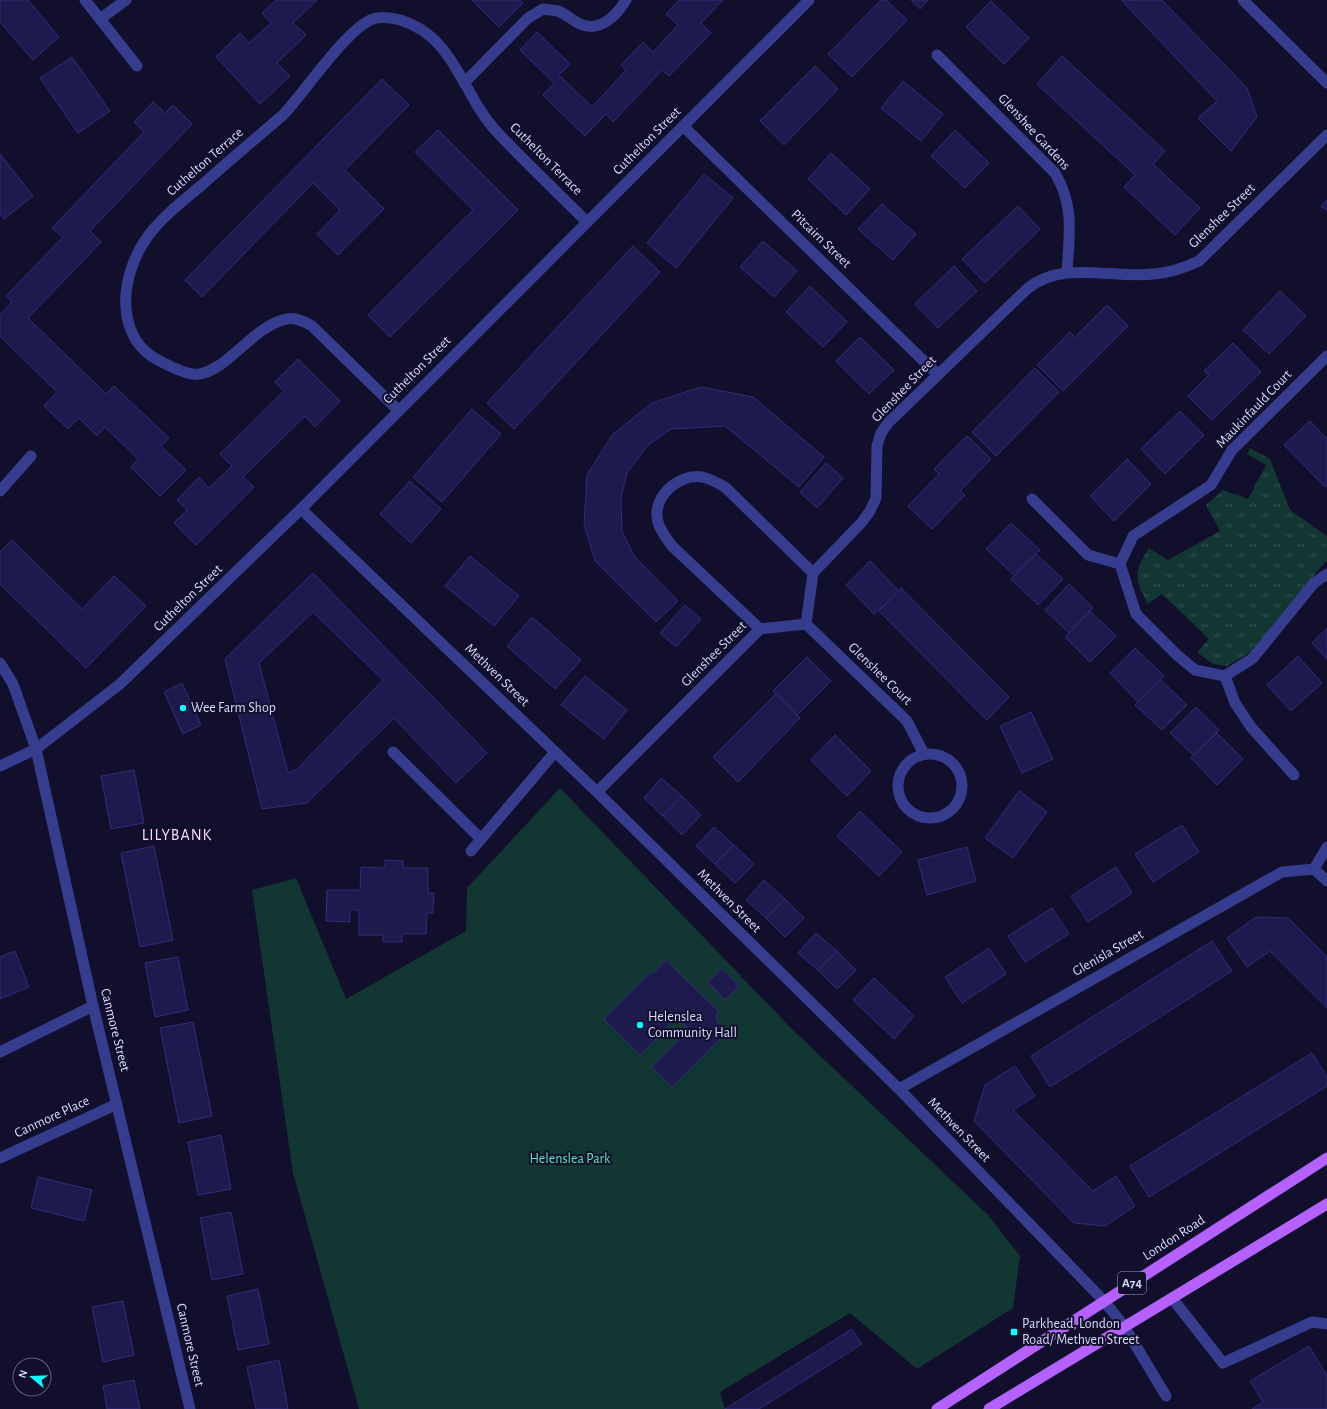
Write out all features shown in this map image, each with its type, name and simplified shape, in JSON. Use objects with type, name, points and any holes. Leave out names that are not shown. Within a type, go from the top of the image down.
[{"type":"main road","name":"London Road","points":[[937,1409],[1327,1158]]},
{"type":"main road","name":"A74","points":[[989,1409],[1327,1204]]},
{"type":"street","points":[[85,0],[137,66]]},
{"type":"street","points":[[100,19],[126,0]]},
{"type":"street","points":[[464,83],[528,18],[543,9],[559,11],[582,25],[598,26],[609,21],[619,11],[626,0]]},
{"type":"street","name":"Cuthelton Street","points":[[0,766],[36,749],[120,684],[301,509],[398,410],[809,0]]},
{"type":"street","points":[[1243,0],[1327,83]]},
{"type":"street","name":"Cuthelton Terrace","points":[[398,410],[312,326],[301,320],[288,318],[270,325],[233,356],[210,372],[193,374],[171,367],[153,357],[139,345],[128,327],[125,302],[128,282],[136,256],[148,236],[164,219],[283,115],[344,42],[362,24],[374,18],[392,18],[414,26],[425,32],[444,48],[478,107],[496,131],[587,222]]},
{"type":"street","name":"Glenshee Gardens","points":[[937,56],[1055,173],[1064,188],[1068,203],[1069,218],[1067,272]]},
{"type":"street","name":"Pitcairn Street","points":[[683,126],[937,374]]},
{"type":"street","name":"Glenshee Street","points":[[813,573],[862,522],[870,511],[876,498],[876,452],[881,433],[888,423],[937,374],[1028,288],[1040,279],[1067,272],[1154,274],[1178,270],[1199,261],[1327,135]]},
{"type":"street","name":"Maukinfauld Court","points":[[1120,564],[1133,536],[1211,484],[1232,450],[1327,356]]},
{"type":"street","points":[[0,491],[31,456]]},
{"type":"street","points":[[760,629],[672,546],[658,525],[657,513],[659,502],[667,490],[677,482],[689,478],[701,477],[713,480],[725,487],[813,573],[806,624]]},
{"type":"street","points":[[1032,499],[1088,555],[1120,564],[1136,614],[1177,655],[1195,670],[1225,676],[1253,658],[1314,583],[1327,574]]},
{"type":"street","name":"Methven Street","points":[[301,509],[597,792],[899,1089],[1104,1301],[1124,1326],[1166,1396]]},
{"type":"street","name":"Glenshee Street","points":[[597,792],[760,629],[806,624]]},
{"type":"street","name":"Glenshee Court","points":[[806,624],[907,721],[924,754]]},
{"type":"street","name":"Canmore Street","points":[[0,663],[13,684],[36,749],[93,1006],[190,1409]]},
{"type":"street","points":[[1225,676],[1235,704],[1251,727],[1294,775]]},
{"type":"street","points":[[393,752],[480,839]]},
{"type":"street","points":[[471,851],[555,752]]},
{"type":"street","points":[[924,754],[935,754],[946,757],[954,764],[960,774],[963,784],[961,796],[956,806],[949,813],[938,818],[928,819],[909,811],[898,793],[900,773],[906,764],[914,758],[924,754]]},
{"type":"street","points":[[1327,847],[1314,869],[1327,881]]},
{"type":"street","name":"Glenisla Street","points":[[899,1089],[1282,872],[1314,869]]},
{"type":"street","points":[[0,1052],[93,1006]]},
{"type":"street","name":"Canmore Place","points":[[0,1158],[117,1104]]},
{"type":"street","points":[[1172,1298],[1223,1363],[1312,1322],[1327,1324]]},
{"type":"green space","points":[[1250,448],[1270,459],[1290,510],[1327,536],[1327,561],[1252,651],[1227,666],[1213,664],[1197,652],[1209,639],[1162,594],[1148,604],[1143,596],[1138,582],[1138,569],[1149,548],[1168,560],[1220,531],[1206,505],[1223,490],[1248,499],[1266,465],[1247,454]]},
{"type":"green space","name":"Helenslea Park","points":[[560,788],[792,1029],[988,1215],[1020,1256],[1013,1308],[917,1369],[850,1313],[720,1392],[725,1409],[359,1409],[293,1173],[252,890],[296,878],[346,999],[466,931],[467,888]]},
{"type":"building","points":[[0,0],[28,0],[59,37],[33,60],[0,22]]},
{"type":"building","points":[[276,0],[317,0],[293,23],[306,35],[277,63],[290,76],[260,104],[216,57],[240,33],[249,43],[271,23],[262,13]]},
{"type":"building","points":[[472,0],[519,0],[523,3],[499,27]]},
{"type":"building","points":[[679,0],[723,0],[701,23],[711,33],[669,76],[662,70],[613,122],[606,114],[585,136],[543,95],[554,83],[520,50],[537,32],[570,64],[559,75],[592,107],[626,70],[621,65],[643,42],[653,52],[678,25],[666,14]]},
{"type":"building","points":[[881,0],[886,0],[907,20],[852,77],[828,54]]},
{"type":"building","points":[[911,0],[928,0],[920,9]]},
{"type":"building","points":[[1121,0],[1162,0],[1247,88],[1257,117],[1231,151],[1198,118],[1217,101]]},
{"type":"building","points":[[991,1],[1029,38],[1004,64],[966,27]]},
{"type":"building","points":[[1062,56],[1165,151],[1153,164],[1200,208],[1175,235],[1124,187],[1135,175],[1037,84]]},
{"type":"building","points":[[72,57],[110,111],[78,133],[40,78]]},
{"type":"building","points":[[815,66],[838,89],[784,145],[760,121]]},
{"type":"building","points":[[382,79],[409,105],[345,170],[384,209],[338,255],[317,234],[340,210],[313,183],[202,297],[185,280]]},
{"type":"building","points":[[903,81],[943,114],[921,141],[881,108]]},
{"type":"building","points":[[153,102],[165,113],[173,105],[192,124],[90,231],[101,242],[28,318],[106,394],[114,386],[169,438],[161,446],[186,470],[160,496],[131,467],[138,459],[105,427],[97,436],[79,418],[68,429],[44,406],[57,392],[0,336],[0,315],[12,302],[6,296],[63,237],[52,228],[144,132],[134,122]]},
{"type":"building","points":[[438,130],[518,210],[390,337],[368,315],[473,210],[415,152]]},
{"type":"building","points":[[955,130],[989,163],[965,188],[931,156]]},
{"type":"building","points":[[831,153],[870,189],[846,215],[808,179]]},
{"type":"building","points":[[0,154],[33,196],[4,219],[0,214]]},
{"type":"building","points":[[704,174],[733,198],[676,268],[647,243]]},
{"type":"building","points":[[1327,200],[1327,211],[1321,206]]},
{"type":"building","points":[[882,204],[916,234],[893,260],[858,229]]},
{"type":"building","points":[[1018,206],[1040,229],[985,283],[962,259]]},
{"type":"building","points":[[763,241],[797,271],[774,297],[740,267]]},
{"type":"building","points":[[633,246],[660,272],[514,429],[487,403]]},
{"type":"building","points":[[954,266],[977,291],[938,328],[915,304]]},
{"type":"building","points":[[810,286],[847,322],[823,347],[786,312]]},
{"type":"building","points":[[1280,291],[1306,316],[1269,354],[1243,330]]},
{"type":"building","points":[[1107,305],[1128,326],[1063,391],[1037,365],[1070,332],[1075,337]]},
{"type":"building","points":[[860,337],[894,370],[869,394],[836,361]]},
{"type":"building","points":[[1233,343],[1261,372],[1212,420],[1188,396],[1209,375],[1204,371]]},
{"type":"building","points":[[298,359],[340,401],[315,427],[305,416],[243,477],[254,487],[196,545],[174,523],[187,510],[177,500],[199,477],[209,488],[232,466],[220,454],[284,391],[275,382]]},
{"type":"building","points":[[1035,368],[1059,392],[996,456],[972,432]]},
{"type":"building","points":[[701,387],[753,397],[824,457],[799,487],[725,426],[671,429],[648,445],[627,473],[621,498],[622,531],[634,556],[678,601],[656,622],[595,561],[584,524],[587,475],[613,434],[652,403]]},
{"type":"building","points":[[472,409],[501,434],[442,502],[413,477]]},
{"type":"building","points":[[1180,411],[1204,435],[1165,474],[1141,449]]},
{"type":"building","points":[[1310,421],[1327,439],[1327,485],[1325,487],[1284,445]]},
{"type":"building","points":[[967,436],[991,459],[960,491],[965,495],[932,529],[908,506],[939,474],[934,469]]},
{"type":"building","points":[[1127,459],[1151,484],[1114,521],[1090,496]]},
{"type":"building","points":[[826,463],[843,478],[817,508],[800,492]]},
{"type":"building","points":[[410,481],[441,509],[411,543],[380,514]]},
{"type":"building","points":[[1011,523],[1040,550],[1015,576],[986,549]]},
{"type":"building","points":[[12,540],[82,609],[114,576],[146,606],[86,668],[0,584],[0,552]]},
{"type":"building","points":[[1036,554],[1063,579],[1038,605],[1011,579]]},
{"type":"building","points":[[470,556],[519,596],[494,626],[445,586]]},
{"type":"building","points":[[870,561],[899,591],[874,614],[846,585]]},
{"type":"building","points":[[313,573],[487,753],[456,783],[394,718],[307,803],[262,809],[225,659]],"holes":[[[313,612],[383,680],[297,769],[288,773],[259,663]]]},
{"type":"building","points":[[1069,584],[1093,608],[1069,633],[1045,610]]},
{"type":"building","points":[[901,588],[1009,697],[987,720],[879,611]]},
{"type":"building","points":[[685,605],[701,619],[676,647],[660,633]]},
{"type":"building","points":[[1090,611],[1116,636],[1090,662],[1065,637]]},
{"type":"building","points":[[532,617],[581,660],[555,689],[507,646]]},
{"type":"building","points":[[1327,628],[1327,659],[1312,643]]},
{"type":"building","points":[[1135,648],[1164,676],[1138,702],[1110,673]]},
{"type":"building","points":[[1298,656],[1322,683],[1291,711],[1267,685]]},
{"type":"building","points":[[807,657],[831,681],[797,715],[773,691]]},
{"type":"building","points":[[585,676],[627,710],[604,739],[561,705]]},
{"type":"building","points":[[1160,679],[1187,705],[1162,730],[1135,705]]},
{"type":"building","name":"Wee Farm Shop","points":[[182,683],[201,725],[183,734],[164,692]]},
{"type":"building","points":[[776,694],[800,718],[738,782],[713,757]]},
{"type":"building","points":[[1196,707],[1219,730],[1194,756],[1170,733]]},
{"type":"building","points":[[1031,712],[1053,759],[1022,773],[1000,726]]},
{"type":"building","points":[[1217,733],[1243,759],[1217,785],[1191,758]]},
{"type":"building","points":[[835,735],[871,771],[847,796],[811,760]]},
{"type":"building","points":[[134,770],[144,823],[111,829],[101,776]]},
{"type":"building","points":[[661,778],[682,796],[663,816],[644,798]]},
{"type":"building","points":[[1019,791],[1047,812],[1013,858],[985,838]]},
{"type":"building","points":[[682,796],[701,815],[682,835],[663,816]]},
{"type":"building","points":[[860,811],[902,852],[879,876],[837,836]]},
{"type":"building","points":[[1182,825],[1199,852],[1153,882],[1135,854]]},
{"type":"building","points":[[714,827],[734,845],[715,864],[696,846]]},
{"type":"building","points":[[734,845],[754,864],[735,883],[715,864]]},
{"type":"building","points":[[154,846],[173,940],[140,947],[121,853]]},
{"type":"building","points":[[967,847],[976,881],[927,895],[918,860]]},
{"type":"building","points":[[385,860],[403,861],[403,868],[428,868],[428,893],[434,893],[433,913],[427,913],[426,934],[402,934],[402,942],[383,942],[383,935],[359,935],[359,910],[350,910],[350,922],[326,921],[327,890],[360,890],[361,867],[385,868]]},
{"type":"building","points":[[1116,867],[1132,893],[1088,922],[1071,896]]},
{"type":"building","points":[[764,880],[785,899],[766,918],[746,900]]},
{"type":"building","points":[[785,899],[804,918],[785,937],[766,918]]},
{"type":"building","points":[[1052,908],[1069,934],[1025,962],[1008,936]]},
{"type":"building","points":[[1256,917],[1288,918],[1327,957],[1327,1008],[1270,951],[1247,967],[1227,938]]},
{"type":"building","points":[[816,933],[837,951],[818,970],[798,953]]},
{"type":"building","points":[[1212,941],[1232,971],[1050,1087],[1031,1056]]},
{"type":"building","points":[[989,948],[1006,974],[962,1003],[945,977]]},
{"type":"building","points":[[15,951],[29,987],[0,999],[0,957]]},
{"type":"building","points":[[837,951],[856,970],[837,989],[818,970]]},
{"type":"building","points":[[178,957],[188,1010],[155,1017],[145,963]]},
{"type":"building","name":"Helenslea Community Hall","points":[[666,960],[719,1012],[717,1014],[717,1021],[727,1032],[672,1087],[652,1067],[689,1029],[677,1017],[640,1055],[604,1019],[652,971],[654,973]]},
{"type":"building","points":[[722,968],[739,986],[725,1000],[708,982]]},
{"type":"building","points":[[874,978],[914,1016],[894,1039],[853,1000]]},
{"type":"building","points":[[193,1022],[212,1116],[179,1123],[160,1028]]},
{"type":"building","points":[[1312,1053],[1327,1077],[1327,1086],[1149,1197],[1130,1166]]},
{"type":"building","points":[[1015,1066],[1035,1096],[1013,1110],[1093,1191],[1116,1176],[1135,1206],[1105,1226],[1074,1223],[974,1121],[985,1085]]},
{"type":"building","points":[[221,1135],[231,1189],[198,1195],[188,1142]]},
{"type":"building","points":[[38,1177],[92,1190],[84,1221],[31,1208]]},
{"type":"building","points":[[231,1212],[243,1274],[212,1280],[200,1218]]},
{"type":"building","points":[[258,1289],[269,1344],[238,1350],[227,1296]]},
{"type":"building","points":[[123,1301],[134,1355],[103,1362],[92,1307]]},
{"type":"building","points":[[852,1329],[862,1344],[759,1409],[725,1409]]},
{"type":"building","points":[[1309,1346],[1327,1376],[1327,1409],[1252,1409],[1263,1402],[1250,1381]]},
{"type":"building","points":[[279,1360],[288,1409],[256,1409],[247,1367]]},
{"type":"building","points":[[134,1380],[140,1409],[107,1409],[103,1386]]},
{"type":"place","name":"Wee Farm Shop","points":[[183,708]]},
{"type":"place","name":"Helenslea Community Hall","points":[[640,1025]]},
{"type":"place","name":"Parkhead, London Road/ Methven Street","points":[[1014,1332]]},
{"type":"district","name":"LILYBANK","points":[[177,835]]}]
